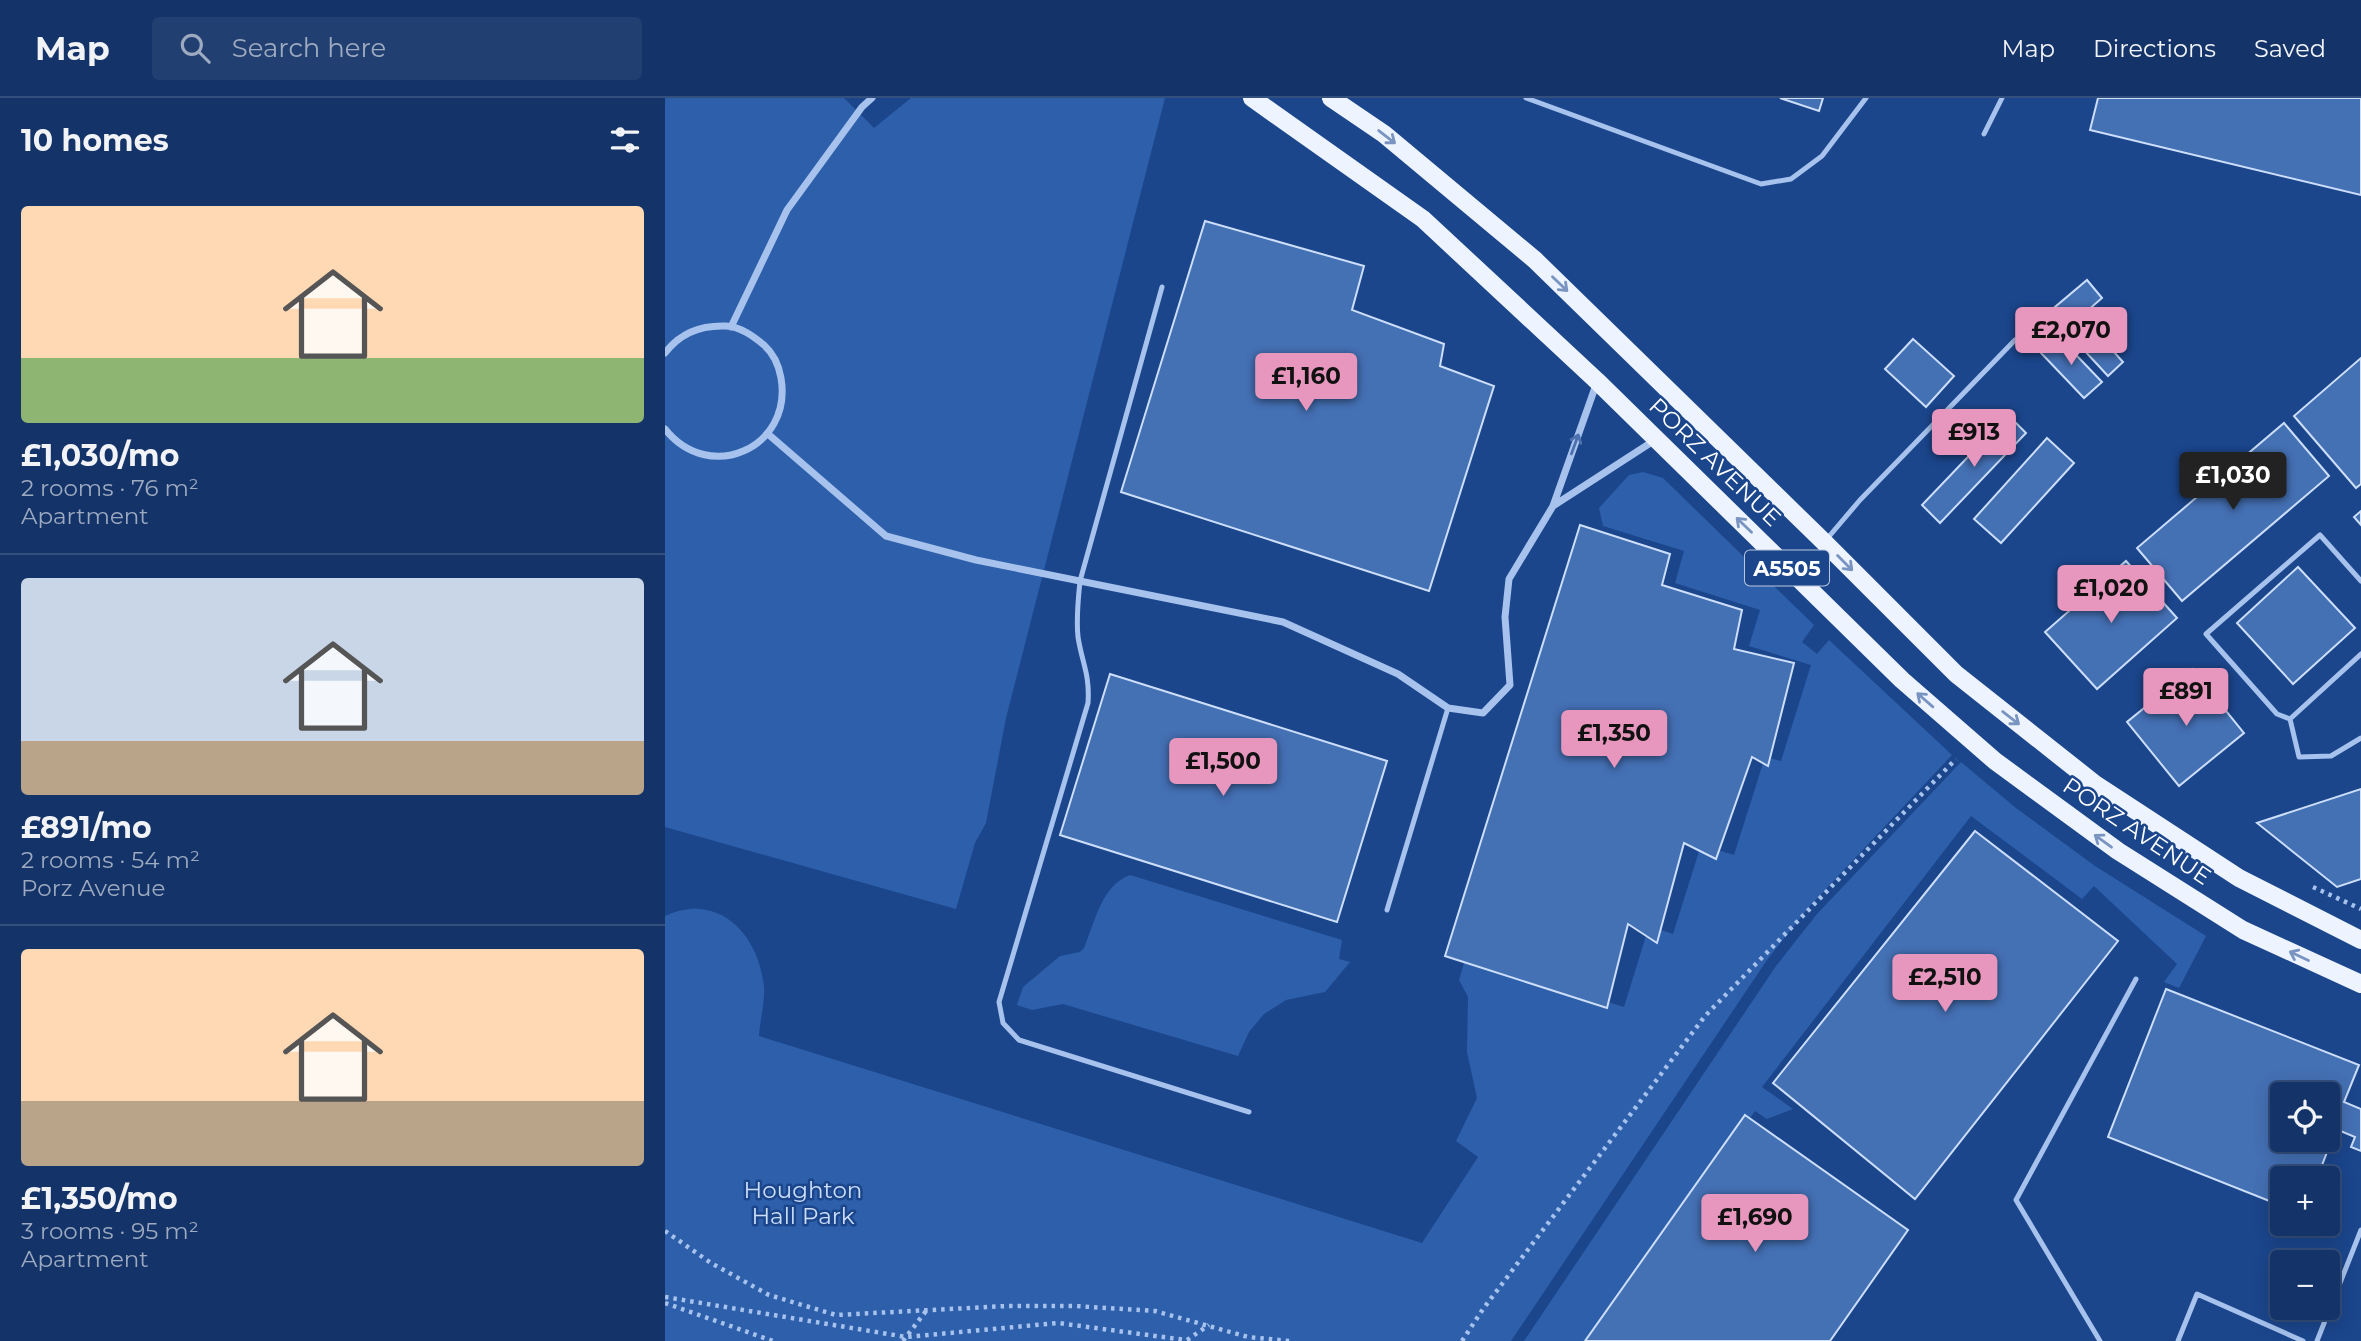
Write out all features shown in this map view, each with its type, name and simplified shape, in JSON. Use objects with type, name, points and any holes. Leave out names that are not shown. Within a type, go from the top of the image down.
[{"type":"main road","name":"PORZ AVENUE","points":[[1252,98],[1423,219],[1597,381],[1902,680],[1995,761],[2117,851],[2243,930],[2361,984]]},
{"type":"main road","name":"PORZ AVENUE","points":[[1331,98],[1384,134],[1535,260],[1956,674],[2095,784],[2239,878],[2361,940]]},
{"type":"street","points":[[731,327],[787,210],[863,102],[871,98]]},
{"type":"street","points":[[665,353],[672,344],[689,332],[710,326],[731,327],[752,335],[769,350],[780,370],[784,392],[779,415],[768,434],[751,448],[732,455],[711,457],[690,451],[673,439],[665,429]]},
{"type":"street","points":[[768,434],[886,536],[976,560],[1283,622],[1398,674],[1448,708],[1483,713],[1510,685],[1505,617],[1509,579],[1553,506],[1597,381]]},
{"type":"street","points":[[1553,506],[1657,439]]},
{"type":"lane","points":[[1526,98],[1761,184],[1791,179],[1822,156],[1866,98]]},
{"type":"lane","points":[[1984,134],[2002,98]]},
{"type":"lane","points":[[1163,286],[1080,581],[1077,619],[1089,682],[1088,703],[999,1002],[1003,1023],[1019,1040],[1248,1112]]},
{"type":"lane","points":[[1824,542],[1860,500],[2015,340]]},
{"type":"lane","points":[[2290,719],[2277,714],[2206,634],[2320,535],[2361,581]]},
{"type":"lane","points":[[2290,719],[2361,654]]},
{"type":"lane","points":[[1387,910],[1448,708]]},
{"type":"lane","points":[[2290,719],[2299,757],[2331,756],[2361,738]]},
{"type":"lane","points":[[2100,1341],[2016,1200],[2136,979]]},
{"type":"lane","points":[[2317,1341],[2361,1230]]},
{"type":"lane","points":[[2178,1341],[2197,1294],[2303,1341]]},
{"type":"path","points":[[1462,1341],[1491,1298],[1705,1016],[1957,759]]},
{"type":"path","points":[[665,1231],[711,1262],[769,1295],[836,1315],[1075,1306],[1155,1311],[1250,1339],[1289,1341]]},
{"type":"path","points":[[665,1297],[904,1339],[1058,1323],[1190,1340],[1209,1325]]},
{"type":"path","points":[[665,1303],[773,1341]]},
{"type":"path","points":[[904,1339],[927,1310]]},
{"type":"green space","points":[[665,98],[844,98],[874,128],[911,98],[1165,98],[1006,718],[986,823],[975,843],[956,909],[665,827]]},
{"type":"green space","name":"Houghton Hall Park","points":[[1643,472],[1663,478],[1814,625],[1802,642],[1817,654],[1829,640],[1952,755],[1809,907],[1767,960],[1511,1341],[665,1341],[665,916],[685,910],[703,909],[719,914],[745,935],[754,950],[764,987],[759,1036],[1422,1243],[1478,1157],[1456,1141],[1477,1098],[1467,1052],[1468,997],[1459,980],[1464,963],[1467,963],[1468,959],[1624,1007],[1649,926],[1673,934],[1701,845],[1734,855],[1765,757],[1781,761],[1811,665],[1749,646],[1760,610],[1675,583],[1684,551],[1603,526],[1599,508],[1629,475]]},
{"type":"green space","points":[[1961,762],[2016,808],[2095,866],[2206,936],[2179,988],[2164,982],[2177,964],[2094,886],[2082,899],[1971,816],[1762,1087],[1793,1109],[1767,1119],[1755,1111],[1595,1341],[1524,1341],[1776,966],[1817,914]]},
{"type":"green space","points":[[1130,875],[1342,940],[1339,959],[1350,962],[1325,992],[1286,1000],[1264,1014],[1249,1032],[1238,1056],[1063,1004],[1032,1010],[1017,1005],[1023,987],[1060,956],[1080,952],[1084,948],[1106,896],[1120,880]]},
{"type":"building","points":[[1780,98],[1823,98],[1819,111]]},
{"type":"building","points":[[2098,98],[2361,98],[2361,195],[2090,130]]},
{"type":"building","points":[[1205,221],[1364,266],[1352,310],[1444,344],[1440,366],[1494,386],[1429,591],[1121,492]]},
{"type":"building","points":[[2087,280],[2102,298],[2070,326],[2055,307]]},
{"type":"building","points":[[2086,321],[2123,362],[2108,376],[2070,335]]},
{"type":"building","points":[[2058,336],[2102,382],[2084,398],[2041,353]]},
{"type":"building","points":[[1913,339],[1954,376],[1926,407],[1885,369]]},
{"type":"building","points":[[2361,358],[2361,484],[2356,488],[2294,416]]},
{"type":"building","points":[[2008,415],[2026,433],[1940,523],[1922,505]]},
{"type":"building","points":[[2284,423],[2329,476],[2182,601],[2137,548]]},
{"type":"building","points":[[2047,438],[2074,463],[2001,543],[1974,519]]},
{"type":"building","points":[[2361,511],[2361,525],[2354,517]]},
{"type":"building","points":[[1580,525],[1670,554],[1662,585],[1742,610],[1734,649],[1794,663],[1768,766],[1752,757],[1716,859],[1684,843],[1657,943],[1628,924],[1607,1008],[1445,956]]},
{"type":"building","points":[[2126,561],[2177,618],[2097,689],[2045,632]]},
{"type":"building","points":[[2298,567],[2355,628],[2293,684],[2237,623]]},
{"type":"building","points":[[2192,669],[2244,733],[2179,786],[2127,722]]},
{"type":"building","points":[[1110,674],[1387,761],[1337,922],[1060,835]]},
{"type":"building","points":[[2361,789],[2361,879],[2337,887],[2257,823]]},
{"type":"building","points":[[1975,831],[2118,941],[1915,1199],[1773,1083]]},
{"type":"building","points":[[2166,989],[2359,1065],[2344,1102],[2361,1109],[2361,1151],[2351,1147],[2355,1137],[2340,1131],[2340,1082],[2270,1082],[2270,1152],[2327,1152],[2322,1166],[2270,1166],[2270,1201],[2108,1137]]},
{"type":"building","points":[[1745,1115],[1908,1230],[1830,1341],[1585,1341]]}]
